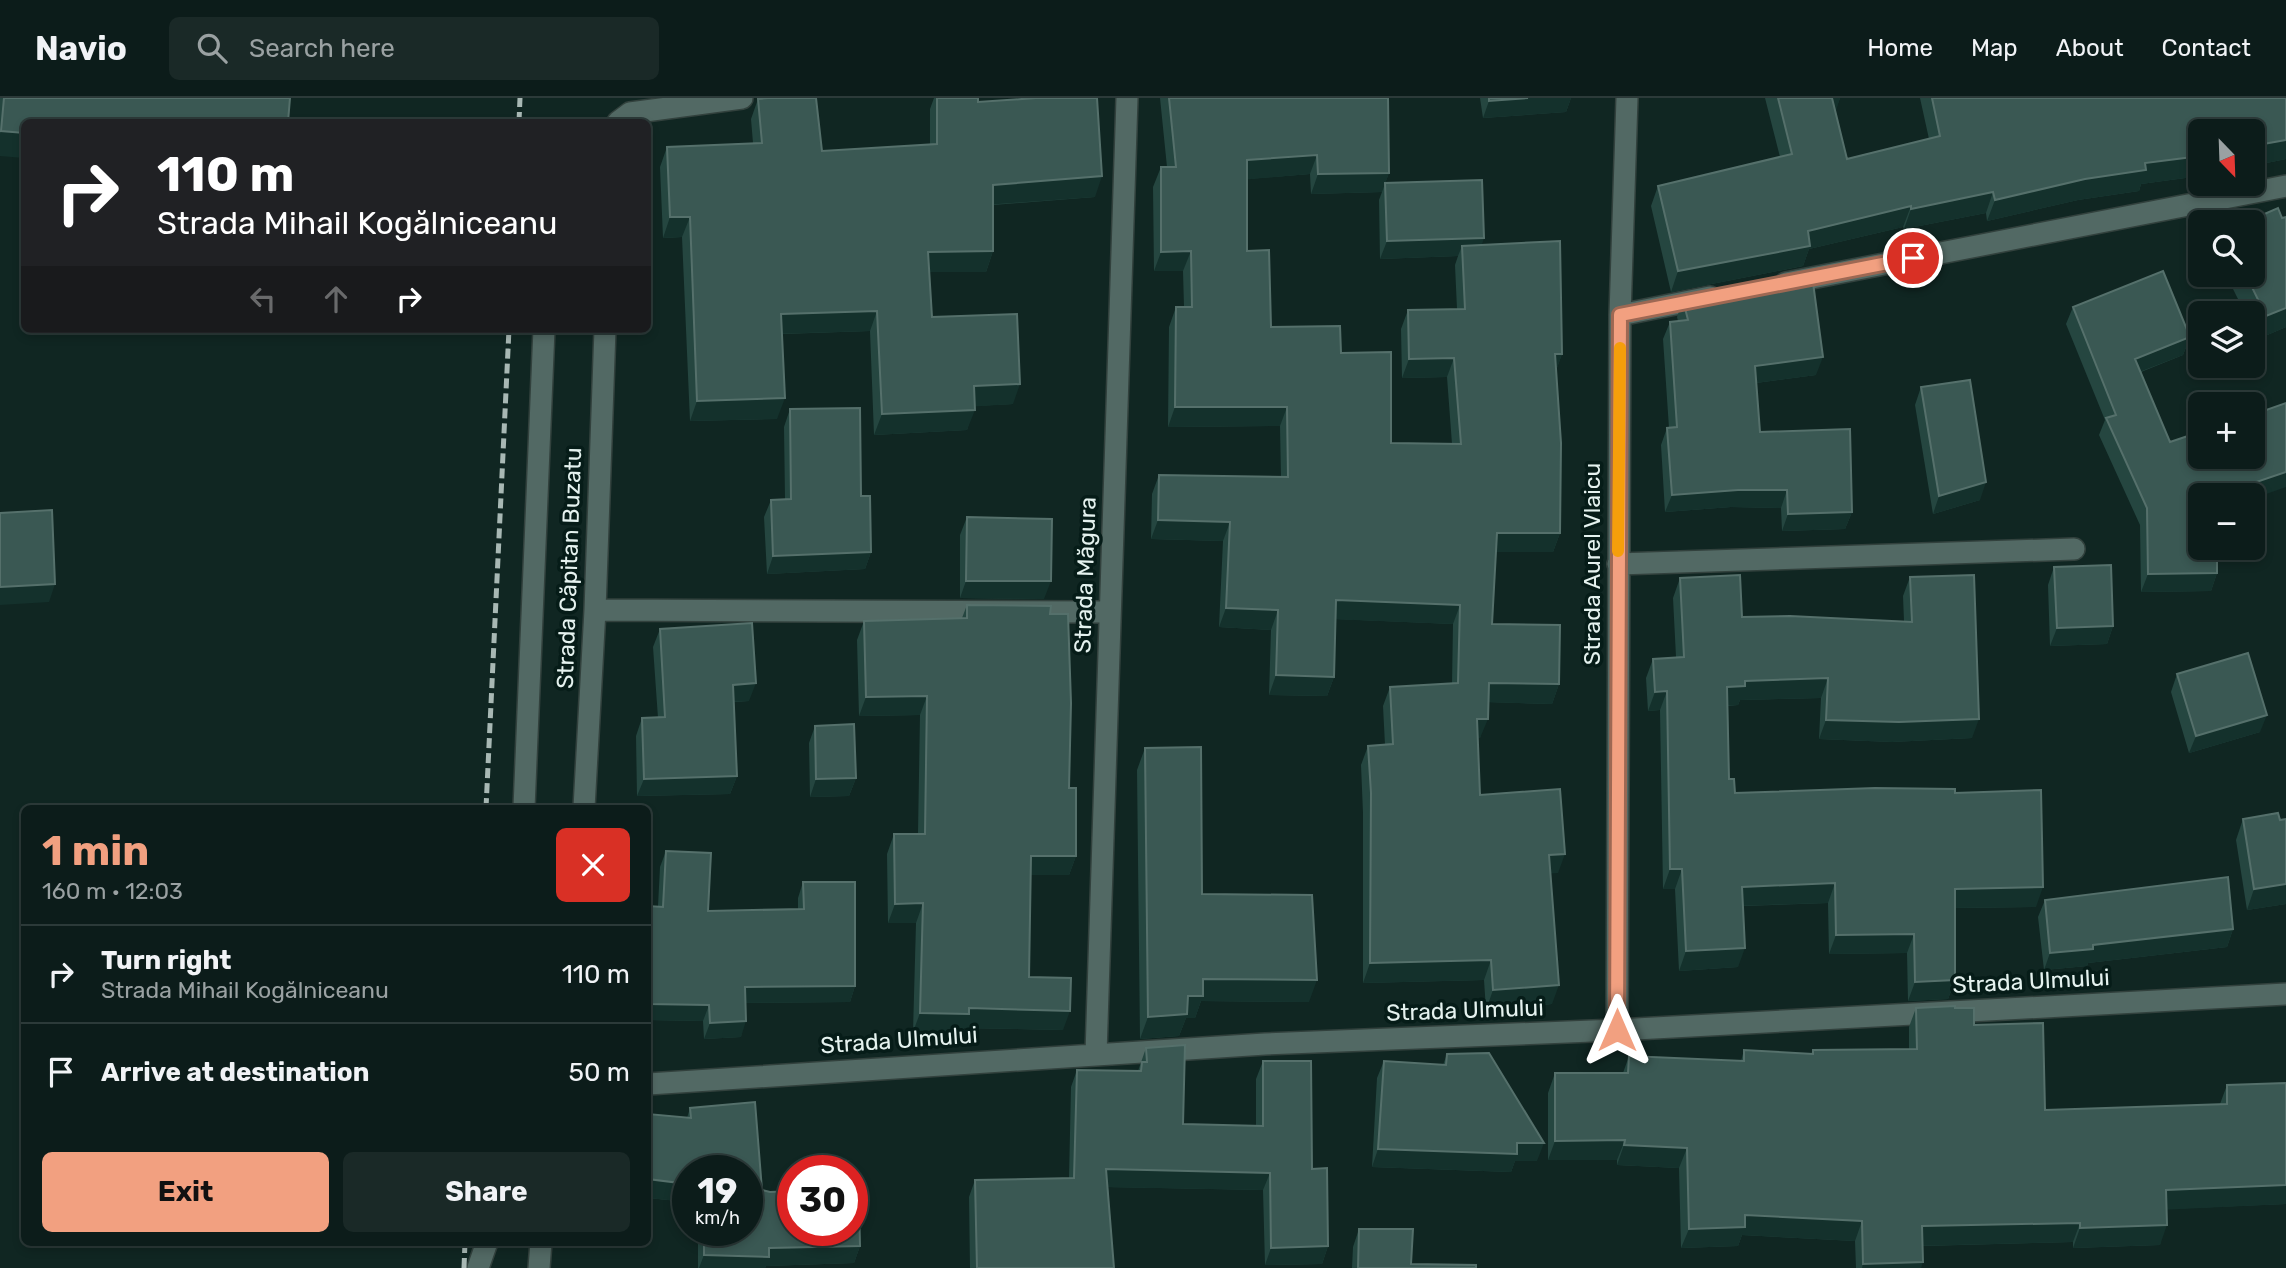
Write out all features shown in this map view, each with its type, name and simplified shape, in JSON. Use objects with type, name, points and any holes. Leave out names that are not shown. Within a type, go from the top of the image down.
[{"type":"street","points":[[627,114],[742,98]]},
{"type":"street","name":"Strada Măgura","points":[[1096,1054],[1127,98]]},
{"type":"street","name":"Strada Aurel Vlaicu","points":[[1617,1030],[1620,315],[1627,98]]},
{"type":"street","points":[[1770,286],[2286,186]]},
{"type":"street","points":[[1620,315],[1729,294]]},
{"type":"street","points":[[524,805],[544,333]]},
{"type":"street","name":"Strada Căpitan Buzatu","points":[[584,805],[595,610],[605,333]]},
{"type":"street","points":[[1618,564],[2074,549]]},
{"type":"street","points":[[595,610],[1110,612]]},
{"type":"street","name":"Strada Ulmului","points":[[651,1084],[1096,1054],[1617,1030],[2286,994]]},
{"type":"street","points":[[478,1268],[486,1246]]},
{"type":"street","points":[[539,1268],[541,1246]]},
{"type":"building","points":[[4,98],[290,98],[288,119],[21,119],[21,133],[1,131]]},
{"type":"building","points":[[816,98],[822,151],[937,144],[937,98],[978,98],[978,102],[1097,98],[1102,176],[993,185],[993,251],[928,252],[932,317],[1017,314],[1020,384],[974,386],[975,410],[882,414],[877,311],[781,314],[785,398],[697,401],[690,217],[670,217],[667,147],[762,143],[758,99]]},
{"type":"building","points":[[1169,98],[1388,98],[1389,173],[1318,174],[1317,155],[1247,160],[1247,251],[1269,250],[1271,327],[1340,326],[1341,353],[1391,352],[1391,443],[1461,444],[1454,358],[1409,359],[1408,310],[1465,309],[1462,246],[1560,241],[1562,354],[1555,354],[1561,443],[1560,533],[1497,533],[1492,624],[1560,625],[1559,684],[1489,683],[1488,719],[1477,719],[1480,795],[1560,789],[1565,854],[1549,855],[1559,985],[1493,990],[1491,960],[1370,963],[1371,793],[1368,746],[1393,744],[1390,687],[1458,683],[1460,605],[1336,600],[1334,677],[1276,675],[1278,610],[1226,608],[1230,522],[1158,520],[1159,475],[1288,477],[1287,407],[1175,407],[1176,307],[1192,307],[1191,251],[1161,252],[1161,167],[1176,167]]},
{"type":"building","points":[[1489,98],[1528,98],[1489,101]]},
{"type":"building","points":[[1778,98],[1832,98],[1847,159],[1940,136],[1932,98],[2286,98],[2286,140],[2265,144],[2265,119],[2188,119],[2188,158],[2145,163],[2146,170],[2085,179],[1995,200],[1993,192],[1911,209],[1911,206],[1808,231],[1810,246],[1678,271],[1658,186],[1792,154]]},
{"type":"building","points":[[1482,180],[1484,238],[1387,241],[1385,183]]},
{"type":"building","points":[[2278,208],[2282,218],[2286,217],[2286,308],[2266,316],[2265,301],[2259,301],[2252,287],[2265,287],[2265,214]]},
{"type":"building","points":[[2163,271],[2188,338],[2135,359],[2170,442],[2188,436],[2188,469],[2265,469],[2265,410],[2286,403],[2286,472],[2253,483],[2188,483],[2188,560],[2217,560],[2217,573],[2148,574],[2147,508],[2106,418],[2116,415],[2073,307]]},
{"type":"building","points":[[1812,275],[1823,357],[1755,366],[1760,432],[1850,429],[1852,512],[1788,514],[1787,490],[1738,490],[1672,495],[1667,428],[1677,427],[1670,322],[1688,320],[1683,300]]},
{"type":"building","points":[[1970,380],[1986,482],[1939,496],[1921,387]]},
{"type":"building","points":[[860,408],[861,496],[870,496],[871,552],[773,556],[771,500],[791,499],[790,409]]},
{"type":"building","points":[[52,510],[55,584],[0,587],[0,513]]},
{"type":"building","points":[[967,517],[1052,519],[1051,581],[966,581]]},
{"type":"building","points":[[2111,565],[2113,626],[2057,628],[2054,567]]},
{"type":"building","points":[[1740,575],[1742,617],[1790,616],[1912,622],[1910,577],[1974,575],[1979,719],[1899,722],[1826,720],[1828,678],[1745,681],[1745,686],[1727,687],[1729,779],[1734,779],[1735,793],[1875,788],[1955,789],[1955,793],[2041,790],[2043,887],[1955,889],[1955,980],[1915,982],[1914,934],[1836,935],[1835,883],[1742,887],[1745,948],[1686,951],[1682,869],[1670,869],[1667,691],[1655,692],[1653,659],[1684,657],[1680,578]]},
{"type":"building","points":[[967,605],[1051,606],[1050,614],[1068,614],[1071,703],[1069,788],[1076,788],[1076,856],[1031,856],[1029,977],[1071,978],[1070,1011],[969,1008],[969,1014],[920,1013],[923,903],[895,904],[894,834],[925,834],[927,696],[866,697],[864,621],[967,618]]},
{"type":"building","points":[[752,623],[756,683],[733,685],[737,776],[644,779],[642,718],[665,717],[660,629]]},
{"type":"building","points":[[2248,653],[2267,715],[2196,736],[2177,674]]},
{"type":"building","points":[[854,724],[856,778],[816,779],[815,726]]},
{"type":"building","points":[[1201,747],[1202,894],[1312,895],[1317,980],[1203,979],[1203,996],[1188,996],[1187,1014],[1148,1017],[1145,748]]},
{"type":"building","points":[[2278,813],[2280,820],[2286,819],[2286,884],[2254,889],[2243,819]]},
{"type":"building","points":[[666,851],[711,853],[708,911],[804,909],[803,882],[855,882],[855,986],[745,987],[746,1021],[710,1023],[709,1005],[651,1004],[651,906],[663,907]]},
{"type":"building","points":[[2228,877],[2233,929],[2093,945],[2093,949],[2050,953],[2045,900]]},
{"type":"building","points":[[1916,1008],[1974,1008],[1974,1025],[2043,1023],[2045,1110],[2227,1104],[2227,1085],[2286,1083],[2286,1185],[2166,1190],[2167,1225],[2080,1228],[2080,1223],[1922,1226],[1923,1262],[1863,1264],[1862,1221],[1745,1215],[1745,1227],[1689,1229],[1687,1148],[1624,1145],[1625,1140],[1555,1141],[1555,1073],[1628,1073],[1629,1056],[1744,1061],[1744,1050],[1813,1054],[1813,1050],[1917,1049]]},
{"type":"building","points":[[1185,1045],[1183,1124],[1263,1126],[1263,1061],[1311,1061],[1312,1169],[1327,1168],[1328,1246],[1271,1248],[1270,1173],[1106,1169],[1114,1268],[977,1268],[975,1180],[1074,1178],[1077,1070],[1141,1071],[1142,1062],[1147,1062],[1146,1048]]},
{"type":"building","points":[[1489,1053],[1544,1143],[1517,1143],[1517,1154],[1378,1149],[1384,1061],[1446,1065],[1447,1054]]},
{"type":"building","points":[[755,1102],[759,1155],[672,1155],[672,1182],[651,1179],[651,1114],[691,1118],[690,1108]]},
{"type":"building","points":[[763,1190],[777,1192],[777,1246],[860,1246],[769,1248],[769,1257],[704,1255],[704,1246],[763,1246]]},
{"type":"building","points":[[1359,1229],[1413,1229],[1411,1264],[1476,1265],[1476,1268],[1358,1268]]},
{"type":"railway","points":[[519,119],[520,98]]},
{"type":"railway","points":[[486,805],[509,333]]},
{"type":"railway","points":[[464,1268],[465,1246]]},
{"type":"slow traffic","points":[[1618,551],[1620,348]]},
{"type":"route","points":[[1617,1030],[1620,315],[1913,258]]}]
